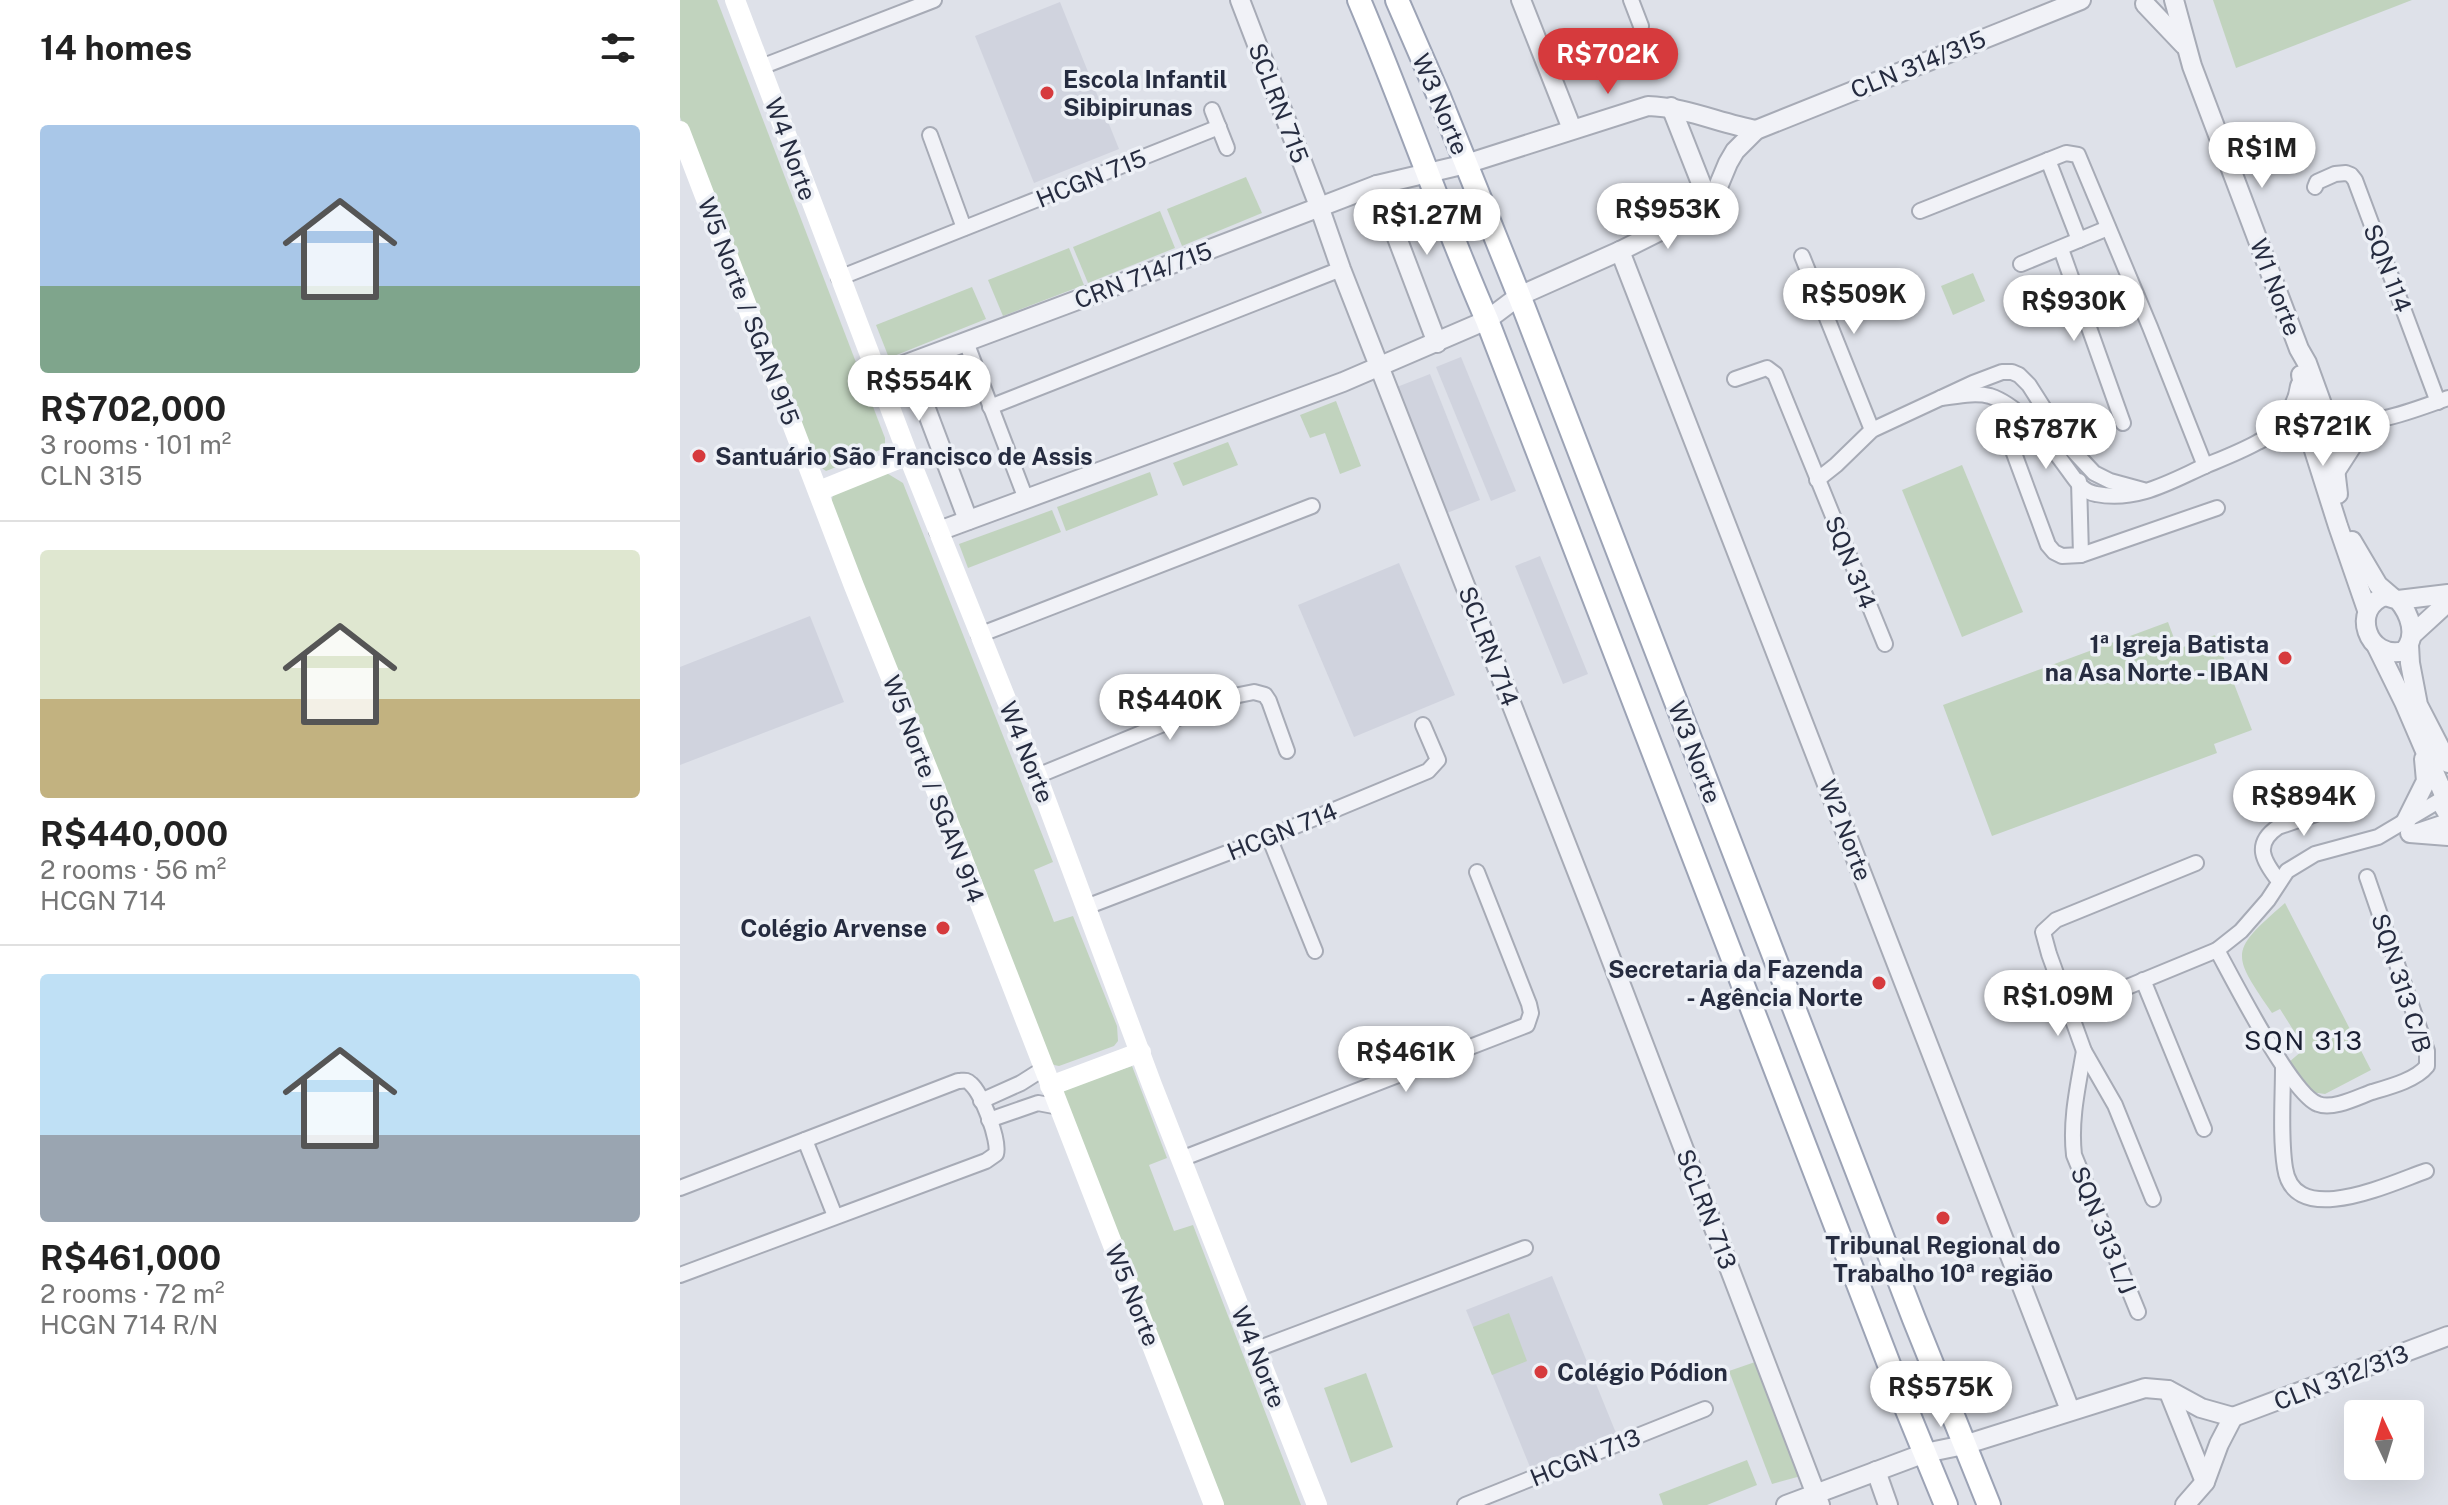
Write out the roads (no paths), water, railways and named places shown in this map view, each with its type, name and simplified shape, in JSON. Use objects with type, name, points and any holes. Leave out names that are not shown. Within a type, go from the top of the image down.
[{"type":"main road","name":"W4 Norte","points":[[735,0],[839,278],[1037,776],[1181,1159],[1317,1505]]},
{"type":"main road","points":[[1360,0],[1383,32],[1406,23]]},
{"type":"main road","name":"W3 Norte","points":[[1360,0],[1946,1505]]},
{"type":"main road","name":"W3 Norte","points":[[1397,0],[1519,296],[1914,1319],[1989,1505]]},
{"type":"main road","points":[[1382,56],[1403,48],[1410,51],[1440,99]]},
{"type":"main road","name":"W5 Norte / SGAN 915","points":[[680,131],[819,491]]},
{"type":"main road","points":[[1519,406],[1536,429],[1542,431],[1566,421]]},
{"type":"main road","points":[[1538,453],[1561,447],[1596,499]]},
{"type":"main road","points":[[819,491],[908,455]]},
{"type":"main road","name":"W5 Norte / SGAN 914","points":[[819,491],[1047,1078]]},
{"type":"main road","points":[[1047,1078],[1141,1052]]},
{"type":"main road","name":"W5 Norte","points":[[1047,1078],[1214,1505]]},
{"type":"main road","points":[[1860,1288],[1886,1335],[1893,1339],[1905,1335],[1911,1330],[1914,1319]]},
{"type":"street","points":[[761,67],[934,0]]},
{"type":"street","name":"SCLRN 715","points":[[1240,0],[1319,206]]},
{"type":"street","points":[[1521,0],[1572,129]]},
{"type":"street","points":[[1631,0],[1641,26]]},
{"type":"street","name":"CLN 314/315","points":[[1756,130],[2081,0]]},
{"type":"street","name":"W1 Norte","points":[[2174,0],[2186,46],[2299,349],[2307,363],[2321,431],[2367,610]]},
{"type":"street","name":"W1 Norte","points":[[2149,1],[2186,46]]},
{"type":"street","name":"CRN 714/715","points":[[877,375],[1377,185],[1466,164],[1648,106],[1671,107]]},
{"type":"street","points":[[1671,107],[1756,130]]},
{"type":"street","points":[[1671,107],[1710,206]]},
{"type":"street","points":[[1212,110],[1227,148]]},
{"type":"street","name":"HCGN 715","points":[[839,278],[1219,127]]},
{"type":"street","points":[[939,531],[1195,438],[1437,343],[1487,320],[1519,296],[1710,206],[1735,151],[1756,130]]},
{"type":"street","points":[[930,135],[964,228]]},
{"type":"street","points":[[1920,211],[2066,153],[2078,155],[2205,466]]},
{"type":"street","points":[[2048,160],[2079,240]]},
{"type":"street","name":"SQN 114","points":[[2315,187],[2317,182],[2341,173],[2351,175],[2355,180],[2443,400],[2369,427],[2321,431]]},
{"type":"street","points":[[1377,185],[1437,343]]},
{"type":"street","points":[[1319,206],[1380,366]]},
{"type":"street","points":[[2021,264],[2108,228]]},
{"type":"street","points":[[2061,249],[2123,423]]},
{"type":"street","name":"W2 Norte","points":[[1620,251],[2070,1410]]},
{"type":"street","points":[[1802,256],[1872,430]]},
{"type":"street","points":[[990,407],[1341,269]]},
{"type":"street","points":[[966,342],[1026,499]]},
{"type":"street","name":"W1 Norte","points":[[2299,349],[2302,376],[2335,472],[2345,524],[2378,585],[2395,599]]},
{"type":"street","points":[[909,364],[968,520]]},
{"type":"street","name":"SCLRN 714","points":[[1380,366],[1598,925]]},
{"type":"street","name":"SQN 314","points":[[1735,379],[1767,368],[1775,374],[1885,644]]},
{"type":"street","points":[[1817,480],[1872,430],[1990,376],[2012,372],[2025,380],[2078,483],[2081,555]]},
{"type":"street","points":[[1989,396],[1990,376]]},
{"type":"street","points":[[2263,438],[2295,407],[2302,376]]},
{"type":"street","points":[[1941,398],[1989,396],[2019,413],[2101,477],[2151,492]]},
{"type":"street","points":[[1999,424],[2011,446],[2048,545],[2062,556],[2081,555],[2217,508]]},
{"type":"street","points":[[2078,483],[2093,494],[2151,492],[2290,426],[2321,431]]},
{"type":"street","points":[[2335,472],[2355,441],[2369,427]]},
{"type":"street","points":[[2078,483],[2086,465]]},
{"type":"street","points":[[2081,517],[2101,477]]},
{"type":"street","points":[[979,635],[1312,506]]},
{"type":"street","points":[[2448,594],[2376,599],[2367,610],[2367,626],[2373,643],[2385,652],[2404,651],[2448,602]]},
{"type":"street","points":[[2395,599],[2408,617],[2410,663],[2418,705],[2447,760]]},
{"type":"street","points":[[2377,647],[2445,799],[2408,827]]},
{"type":"street","points":[[1037,776],[1229,697],[1254,692],[1265,695],[1269,701],[1287,751]]},
{"type":"street","name":"HCGN 714","points":[[1086,907],[1414,777],[1434,766],[1438,760],[1423,725]]},
{"type":"street","points":[[2408,827],[2426,781],[2422,745]]},
{"type":"street","points":[[2279,881],[2263,856],[2262,848],[2269,833],[2345,804]]},
{"type":"street","points":[[2069,1011],[2217,950],[2241,931],[2268,900],[2287,871],[2315,854],[2408,827],[2448,821]]},
{"type":"street","points":[[2408,827],[2448,836]]},
{"type":"street","points":[[1269,837],[1315,951]]},
{"type":"street","points":[[2153,1199],[2115,1105],[2084,1051],[2043,932],[2048,925],[2196,863]]},
{"type":"street","points":[[1181,1159],[1527,1025],[1530,1020],[1529,1004],[1477,872]]},
{"type":"street","name":"SQN 313 C/B","points":[[2283,1067],[2306,1096],[2318,1104],[2327,1105],[2382,1089],[2417,1074],[2427,1066],[2427,1051],[2367,877]]},
{"type":"street","name":"SCLRN 713","points":[[1598,925],[1818,1499]]},
{"type":"street","points":[[2217,950],[2283,1067],[2285,1170],[2296,1192],[2312,1199],[2333,1199],[2426,1171]]},
{"type":"street","points":[[2143,980],[2204,1129]]},
{"type":"street","name":"SQN 313 L/J","points":[[2084,1051],[2071,1134],[2074,1155],[2138,1312]]},
{"type":"street","points":[[981,1101],[1021,1083],[1047,1078]]},
{"type":"street","points":[[680,1188],[958,1081],[971,1084],[998,1146],[992,1158],[680,1275]]},
{"type":"street","points":[[1021,1083],[1031,1106]]},
{"type":"street","points":[[989,1120],[1038,1103],[1059,1107]]},
{"type":"street","points":[[805,1140],[835,1216]]},
{"type":"street","points":[[1257,1349],[1525,1248]]},
{"type":"street","name":"CLN 312/313","points":[[2233,1417],[2448,1336]]},
{"type":"street","points":[[1786,1505],[1818,1499],[1876,1471],[1925,1453],[1964,1445],[2145,1388],[2168,1390],[2201,1408],[2233,1417],[2205,1482],[2185,1505]]},
{"type":"street","points":[[2168,1390],[2205,1482]]},
{"type":"street","name":"HCGN 713","points":[[1465,1505],[1705,1409]]},
{"type":"street","points":[[1876,1471],[1888,1505]]},
{"type":"place","name":"Escola Infantil Sibipirunas","points":[[1047,93]]},
{"type":"place","name":"Santuário São Francisco de Assis","points":[[699,456]]},
{"type":"place","name":"1ª Igreja Batista na Asa Norte - IBAN","points":[[2285,658]]},
{"type":"place","name":"Colégio Arvense","points":[[943,928]]},
{"type":"place","name":"Secretaria da Fazenda - Agência Norte","points":[[1879,983]]},
{"type":"place","name":"Tribunal Regional do Trabalho 10ª região","points":[[1943,1218]]},
{"type":"place","name":"Colégio Pódion","points":[[1541,1372]]},
{"type":"district","name":"SQN 313","points":[[2304,1040]]}]
